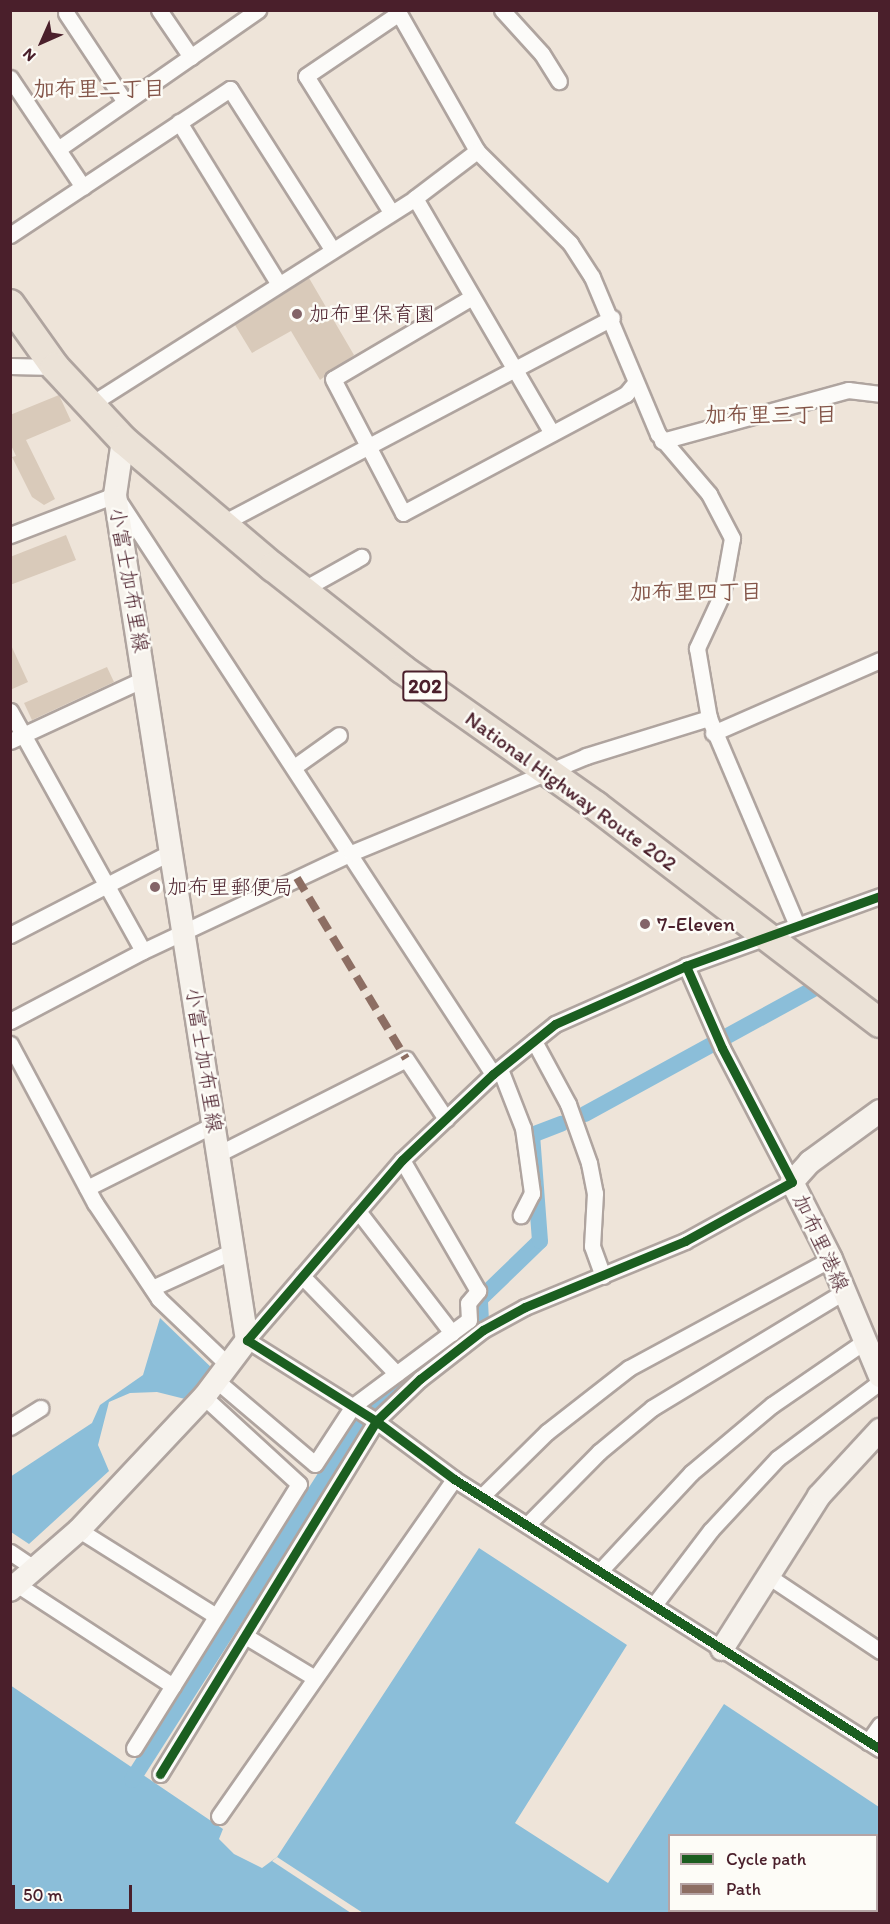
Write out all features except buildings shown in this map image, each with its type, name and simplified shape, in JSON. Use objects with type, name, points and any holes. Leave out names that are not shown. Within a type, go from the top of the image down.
[{"type":"highway","name":"National Highway Route 202","points":[[10,304],[55,366],[123,440],[221,524],[402,669],[548,772],[879,1023]]},
{"type":"main road","name":"小富士加布里線","points":[[123,440],[115,495],[146,678],[173,851],[183,933],[220,1153],[247,1340]]},
{"type":"main road","name":"加布里港線","points":[[879,1110],[810,1162],[792,1182],[831,1259],[879,1376]]},
{"type":"main road","points":[[14,1588],[37,1570],[79,1530],[217,1381],[247,1340]]},
{"type":"main road","points":[[722,1649],[819,1496],[879,1430]]},
{"type":"street","points":[[159,10],[191,57]]},
{"type":"street","points":[[502,10],[542,54],[559,81]]},
{"type":"street","points":[[58,149],[258,11]]},
{"type":"street","points":[[392,212],[306,76],[398,12],[477,151],[570,243],[612,318],[634,384],[662,441],[709,494],[732,538],[722,594],[697,648],[713,733],[797,925]]},
{"type":"street","points":[[66,13],[125,102]]},
{"type":"street","points":[[10,78],[83,187]]},
{"type":"street","points":[[10,236],[230,89],[332,249]]},
{"type":"street","points":[[179,122],[278,283]]},
{"type":"street","points":[[90,404],[414,198],[477,151]]},
{"type":"street","points":[[414,198],[552,434]]},
{"type":"street","points":[[472,297],[333,379],[403,513],[626,394],[634,384]]},
{"type":"street","points":[[221,524],[612,318]]},
{"type":"street","points":[[10,366],[55,366]]},
{"type":"street","points":[[662,441],[848,390],[879,394]]},
{"type":"street","points":[[10,535],[115,495],[496,1072],[523,1128],[532,1193],[521,1215]]},
{"type":"street","points":[[302,590],[361,557]]},
{"type":"street","points":[[713,733],[879,660]]},
{"type":"street","points":[[17,738],[146,678]]},
{"type":"street","points":[[10,711],[17,738],[143,951]]},
{"type":"street","points":[[10,1021],[143,951],[351,853],[548,772],[631,741],[709,718]]},
{"type":"street","points":[[294,767],[339,735]]},
{"type":"street","points":[[10,935],[173,851]]},
{"type":"street","points":[[879,896],[686,966],[555,1024],[496,1072],[402,1160],[247,1340],[376,1421],[454,1479],[874,1745],[879,1725]]},
{"type":"street","points":[[160,1774],[247,1637],[376,1421],[420,1379],[483,1330],[525,1307],[603,1276],[744,1212],[792,1182],[719,1043],[686,966]]},
{"type":"street","points":[[534,1041],[568,1104],[589,1163],[595,1193],[592,1246],[603,1276]]},
{"type":"street","points":[[10,1044],[87,1188],[152,1288],[217,1381],[298,1484]]},
{"type":"street","points":[[220,1153],[406,1059],[446,1119]]},
{"type":"street","points":[[87,1188],[215,1124]]},
{"type":"street","points":[[134,1748],[298,1484],[315,1464],[353,1406],[469,1320],[468,1304],[478,1291],[402,1160]]},
{"type":"street","points":[[358,1211],[452,1333]]},
{"type":"street","points":[[152,1288],[235,1250]]},
{"type":"street","points":[[482,1497],[547,1432],[629,1368],[831,1259]]},
{"type":"street","points":[[302,1276],[397,1374]]},
{"type":"street","points":[[527,1525],[599,1452],[651,1408],[844,1291]]},
{"type":"street","points":[[600,1571],[691,1473],[772,1405],[865,1341]]},
{"type":"street","points":[[217,1381],[315,1464]]},
{"type":"street","points":[[654,1605],[711,1530],[778,1458],[879,1382]]},
{"type":"street","points":[[10,1427],[40,1408]]},
{"type":"street","points":[[219,1816],[454,1479]]},
{"type":"street","points":[[79,1530],[216,1616]]},
{"type":"street","points":[[10,1552],[37,1570]]},
{"type":"street","points":[[768,1576],[879,1651]]},
{"type":"street","points":[[14,1588],[173,1686]]},
{"type":"street","points":[[247,1637],[315,1678]]},
{"type":"water","points":[[160,1318],[215,1371],[185,1399],[157,1392],[130,1393],[109,1402],[98,1445],[109,1471],[29,1544],[11,1532],[10,1477],[92,1423],[100,1405],[143,1375]]},
{"type":"water","points":[[479,1548],[627,1645],[515,1823],[608,1883],[724,1704],[879,1807],[879,1913],[11,1913],[10,1685],[223,1829],[219,1839],[234,1854],[262,1868],[277,1857]]},
{"type":"pier","points":[[277,1857],[363,1913],[351,1913],[272,1861]]},
{"type":"waterway","points":[[585,1114],[815,988]]},
{"type":"waterway","points":[[132,1780],[371,1405],[481,1321],[480,1299],[540,1241],[532,1135],[561,1124]]},
{"type":"marked path","points":[[297,878],[406,1059]]},
{"type":"cycle path","points":[[880,896],[686,966],[555,1024],[493,1074],[402,1160],[247,1340],[376,1421],[454,1479],[880,1749]]},
{"type":"cycle path","points":[[160,1774],[376,1421],[420,1379],[483,1330],[525,1307],[685,1241],[792,1182],[722,1048],[686,966]]},
{"type":"place","name":"加布里保育園","points":[[297,314]]},
{"type":"place","name":"加布里郵便局","points":[[155,887]]},
{"type":"place","name":"7-Eleven","points":[[645,924]]},
{"type":"district","name":"加布里二丁目","points":[[99,89]]},
{"type":"district","name":"加布里三丁目","points":[[771,415]]},
{"type":"district","name":"加布里四丁目","points":[[696,592]]}]
